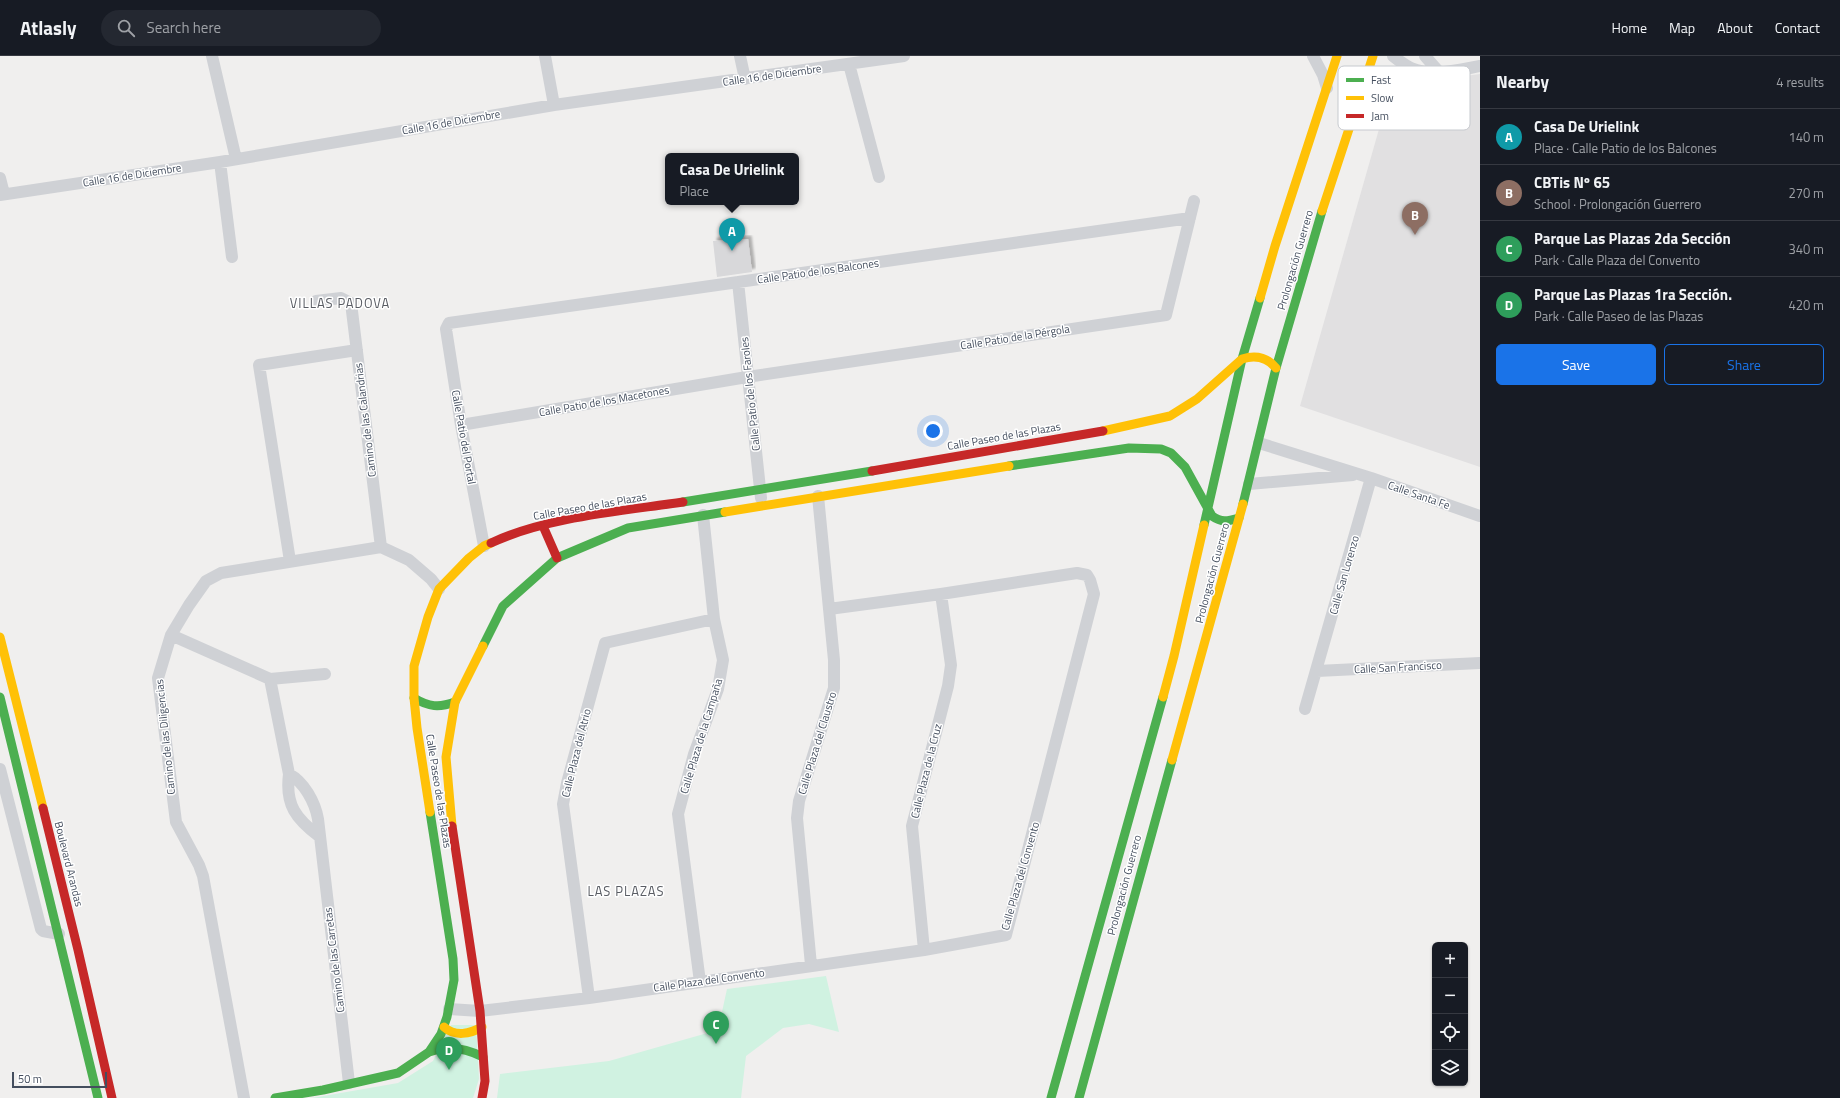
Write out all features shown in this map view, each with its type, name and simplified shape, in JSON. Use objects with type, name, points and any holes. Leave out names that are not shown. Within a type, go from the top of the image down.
[{"type":"main road","name":"Prolongación Guerrero","points":[[1051,1098],[1174,656],[1242,359],[1275,246],[1337,56]]},
{"type":"main road","name":"Prolongación Guerrero","points":[[1370,66],[1373,56]]},
{"type":"main road","name":"Prolongación Guerrero","points":[[1079,1098],[1162,793],[1179,712],[1249,484],[1276,368],[1314,236],[1349,130]]},
{"type":"main road","points":[[1242,359],[1248,357],[1261,357],[1272,363],[1276,368]]},
{"type":"main road","name":"Calle Paseo de las Plazas","points":[[275,1098],[323,1090],[398,1073],[429,1052],[444,1027],[454,980],[453,959],[417,728],[414,698],[414,666],[428,617],[439,589],[453,573],[484,546],[507,536],[578,518],[760,490],[1084,435],[1152,421],[1170,416],[1197,399],[1242,359]]},
{"type":"main road","name":"Calle Paseo de las Plazas","points":[[482,1098],[485,1081],[482,1027],[452,827],[446,757],[455,702],[503,606],[557,558],[628,528],[1098,451],[1149,447],[1162,449],[1179,458],[1214,517],[1218,520],[1230,521],[1239,518]]},
{"type":"main road","points":[[543,526],[557,558]]},
{"type":"main road","name":"Boulevard Arandas","points":[[0,637],[78,950],[112,1098]]},
{"type":"main road","points":[[0,697],[4,732],[59,934],[98,1098]]},
{"type":"main road","points":[[414,698],[425,705],[434,708],[442,707],[455,702]]},
{"type":"main road","points":[[1159,706],[1179,712]]},
{"type":"main road","points":[[444,1027],[449,1031],[458,1033],[471,1032],[482,1027]]},
{"type":"main road","points":[[429,1052],[442,1048],[454,1048],[473,1051],[483,1057]]},
{"type":"street","points":[[212,56],[236,159]]},
{"type":"street","points":[[545,56],[554,105]]},
{"type":"street","points":[[740,56],[745,79]]},
{"type":"street","name":"Calle 16 de Diciembre","points":[[2,195],[220,162],[554,105],[904,56]]},
{"type":"street","points":[[1314,56],[1323,74],[1327,88]]},
{"type":"street","points":[[1392,56],[1407,66]]},
{"type":"street","points":[[1425,56],[1434,66]]},
{"type":"street","points":[[849,64],[879,177]]},
{"type":"street","points":[[1470,67],[1480,66]]},
{"type":"street","points":[[220,162],[232,256]]},
{"type":"street","points":[[0,178],[2,195]]},
{"type":"street","name":"Calle Patio de la Pérgola","points":[[747,378],[1166,315],[1194,201]]},
{"type":"street","name":"Calle Patio de los Balcones","points":[[447,327],[449,323],[1190,218]]},
{"type":"street","name":"Calle Patio de los Faroles","points":[[738,282],[747,378],[762,505]]},
{"type":"street","points":[[316,301],[342,298],[351,302],[357,350]]},
{"type":"street","name":"Calle Patio del Portal","points":[[447,327],[461,425],[484,546]]},
{"type":"street","name":"Camino de las Calandrias","points":[[290,561],[259,365],[357,350],[381,547]]},
{"type":"street","name":"Calle Patio de los Macetones","points":[[461,425],[747,378]]},
{"type":"street","name":"Calle Santa Fe","points":[[1259,443],[1371,478],[1480,516]]},
{"type":"street","name":"Calle Santa Fe","points":[[1249,484],[1358,474]]},
{"type":"street","name":"Calle San Lorenzo","points":[[1305,709],[1371,478]]},
{"type":"street","name":"Calle Plaza del Claustro","points":[[811,965],[797,818],[799,801],[834,688],[834,660],[818,496]]},
{"type":"street","name":"Calle Plaza de la Campaña","points":[[700,982],[678,814],[694,754],[718,689],[723,660],[714,619],[703,515]]},
{"type":"street","points":[[381,547],[409,560],[431,579],[439,589]]},
{"type":"street","name":"Camino de las Diligencias","points":[[244,1098],[203,876],[199,865],[176,822],[158,678],[171,635],[198,592],[206,581],[213,576],[227,572],[290,561],[381,547]]},
{"type":"street","name":"Calle Plaza del Convento","points":[[449,1009],[480,1011],[589,998],[924,950],[1006,935],[1094,594],[1090,580],[1087,575],[1076,573],[941,594],[829,609]]},
{"type":"street","name":"Calle Plaza de la Cruz","points":[[924,950],[912,826],[948,686],[951,665],[941,594]]},
{"type":"street","name":"Calle Plaza del Atrio","points":[[589,998],[563,804],[567,783],[605,643],[714,619]]},
{"type":"street","points":[[171,635],[270,679],[325,674]]},
{"type":"street","name":"Calle San Francisco","points":[[1317,671],[1480,663]]},
{"type":"street","points":[[270,679],[289,774],[287,793],[294,810],[309,829],[320,837]]},
{"type":"street","points":[[2,710],[17,707]]},
{"type":"street","points":[[4,732],[23,729]]},
{"type":"street","points":[[0,769],[41,929],[43,932],[59,934]]},
{"type":"street","name":"Camino de las Carretas","points":[[289,774],[296,778],[316,807],[349,1083]]},
{"type":"shaded area","points":[[1480,74],[1480,467],[1300,406],[1379,130],[1470,130],[1470,75]]},
{"type":"green space","points":[[826,976],[839,1032],[809,1024],[783,1028],[746,1056],[741,1098],[497,1098],[500,1074],[609,1061],[718,1030],[727,989]]},
{"type":"green space","points":[[451,1025],[476,1025],[479,1079],[473,1098],[312,1098],[398,1083],[433,1061]]},
{"type":"building","points":[[748,239],[752,272],[717,277],[713,241]]},
{"type":"traffic: fast","points":[[1243,504],[1276,368],[1322,211]]},
{"type":"traffic: fast","points":[[1204,525],[1242,359],[1260,298]]},
{"type":"traffic: fast","points":[[1009,466],[1129,448],[1161,449],[1171,453],[1185,467],[1212,516],[1219,520],[1225,521],[1239,518]]},
{"type":"traffic: fast","points":[[683,502],[872,471]]},
{"type":"traffic: fast","points":[[483,646],[503,606],[557,558],[628,528],[725,512]]},
{"type":"traffic: fast","points":[[0,697],[98,1098]]},
{"type":"traffic: fast","points":[[1051,1098],[1163,697]]},
{"type":"traffic: fast","points":[[414,698],[434,706],[455,702]]},
{"type":"traffic: fast","points":[[1079,1098],[1172,760]]},
{"type":"traffic: fast","points":[[275,1098],[323,1090],[398,1073],[429,1052],[441,1034],[447,1017],[454,980],[453,959],[430,812]]},
{"type":"traffic: fast","points":[[429,1052],[456,1048],[470,1051],[483,1057]]},
{"type":"traffic: slow","points":[[1260,298],[1275,246],[1337,56]]},
{"type":"traffic: slow","points":[[1370,66],[1373,56]]},
{"type":"traffic: slow","points":[[1322,211],[1349,130]]},
{"type":"traffic: slow","points":[[1103,431],[1170,416],[1197,399],[1242,359],[1252,357],[1265,359],[1276,368]]},
{"type":"traffic: slow","points":[[725,512],[1009,466]]},
{"type":"traffic: slow","points":[[1172,760],[1243,504]]},
{"type":"traffic: slow","points":[[1163,697],[1204,525]]},
{"type":"traffic: slow","points":[[430,812],[417,728],[414,698],[414,666],[428,617],[439,589],[469,558],[484,546],[491,543]]},
{"type":"traffic: slow","points":[[0,637],[43,808]]},
{"type":"traffic: slow","points":[[452,826],[446,757],[455,702],[483,646]]},
{"type":"traffic: slow","points":[[444,1027],[458,1033],[468,1033],[482,1027]]},
{"type":"traffic: jam","points":[[872,471],[1103,431]]},
{"type":"traffic: jam","points":[[491,543],[513,534],[560,521],[610,512],[683,502]]},
{"type":"traffic: jam","points":[[543,526],[557,558]]},
{"type":"traffic: jam","points":[[43,808],[112,1098]]},
{"type":"traffic: jam","points":[[452,826],[480,1011],[485,1081],[482,1098]]},
{"type":"place","name":"CBTis Nº 65","points":[[1415,235]]},
{"type":"place","name":"Casa De Urielink","points":[[732,251]]},
{"type":"place","name":"Parque Las Plazas 2da Sección","points":[[716,1044]]},
{"type":"place","name":"Parque Las Plazas 1ra Sección.","points":[[449,1070]]},
{"type":"district","name":"VILLAS PADOVA","points":[[340,303]]},
{"type":"district","name":"LAS PLAZAS","points":[[626,891]]}]
